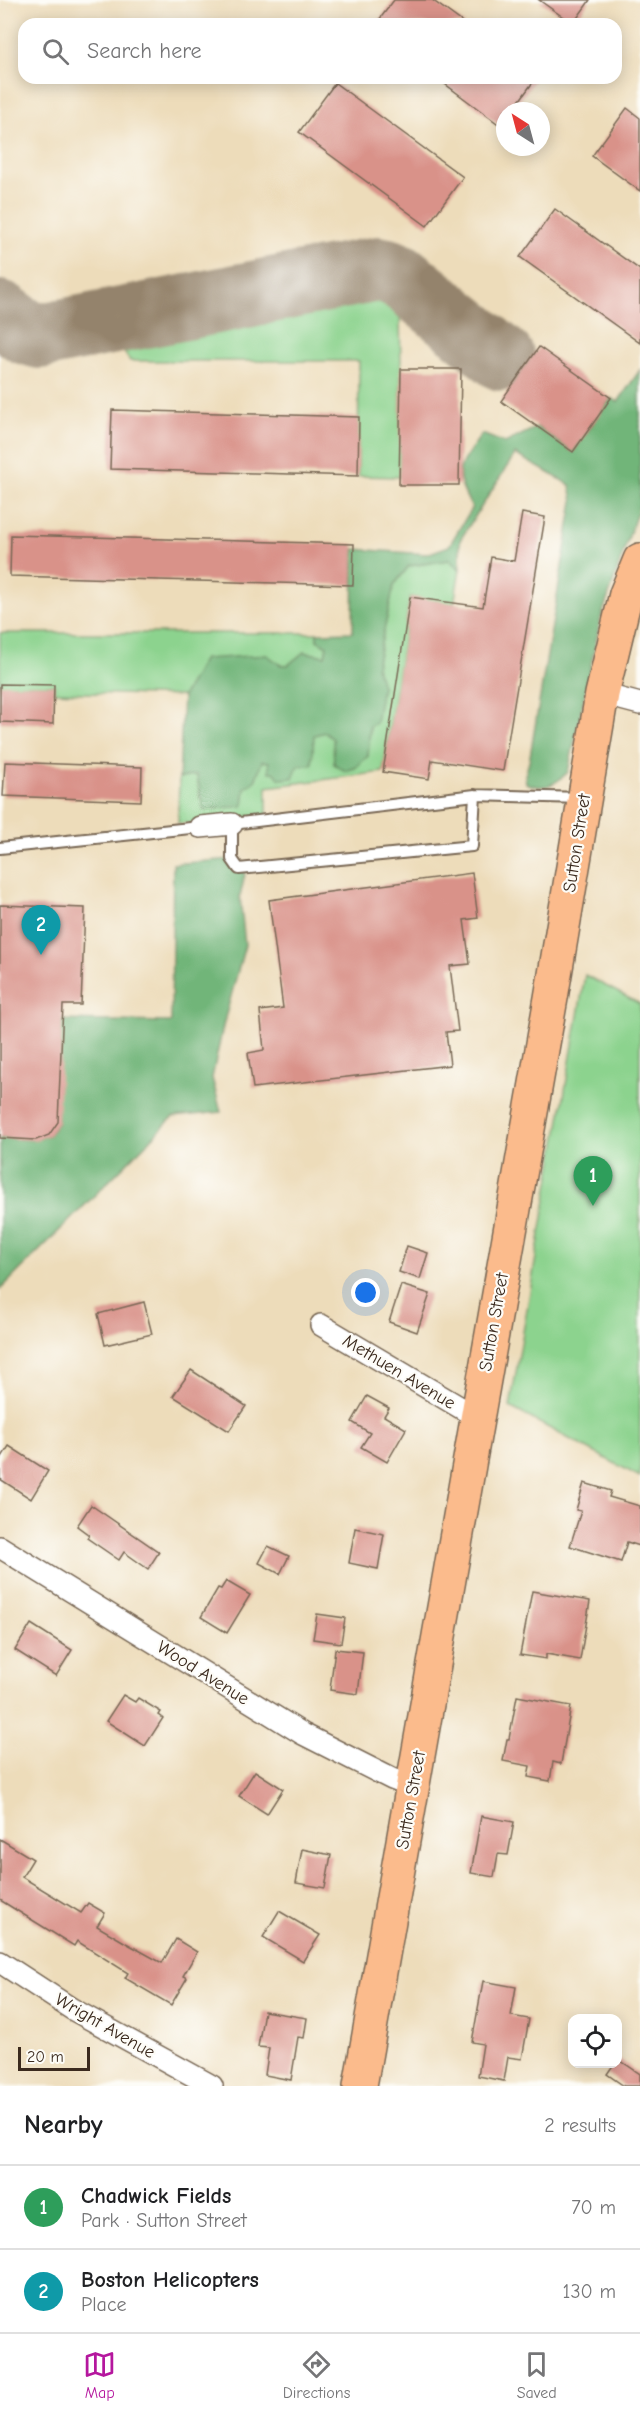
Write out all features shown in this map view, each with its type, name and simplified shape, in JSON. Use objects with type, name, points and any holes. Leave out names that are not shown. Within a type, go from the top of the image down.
[{"type":"highway","name":"Sutton Street","points":[[360,2086],[478,1418],[602,694],[626,594],[640,560]]},
{"type":"street","points":[[602,694],[640,704]]},
{"type":"street","points":[[200,827],[232,824]]},
{"type":"street","name":"Methuen Avenue","points":[[321,1325],[478,1418]]},
{"type":"street","name":"Wood Avenue","points":[[0,1547],[303,1734],[392,1779],[413,1787]]},
{"type":"street","name":"Wright Avenue","points":[[0,1962],[72,2009],[212,2086]]},
{"type":"lane","points":[[475,795],[472,846],[239,870],[232,859],[232,824],[475,795],[584,798]]},
{"type":"lane","points":[[0,848],[200,827]]},
{"type":"green space","points":[[380,291],[395,303],[400,316],[400,477],[358,476],[359,361],[130,361],[117,342]]},
{"type":"green space","points":[[640,370],[640,504],[601,618],[568,772],[549,785],[538,786],[526,783],[525,775],[573,501],[570,485],[515,454],[460,540],[460,569],[449,560],[409,566],[394,585],[376,666],[382,686],[376,723],[370,726],[368,756],[355,768],[345,771],[334,764],[333,739],[325,732],[314,735],[312,765],[298,765],[293,778],[280,779],[274,772],[269,772],[269,762],[262,761],[255,781],[245,788],[243,806],[203,810],[197,775],[179,778],[183,696],[204,659],[267,655],[281,665],[288,665],[304,652],[325,656],[327,646],[317,640],[317,633],[353,632],[354,549],[427,554],[449,546],[472,508],[461,485],[460,469],[467,454],[482,434],[505,443],[537,427],[573,452],[611,398],[618,402]]},
{"type":"green space","points":[[449,560],[460,569],[454,604],[410,597],[383,772],[267,787],[267,820],[232,824],[178,823],[179,778],[197,775],[200,799],[245,788],[255,781],[262,761],[298,765],[314,735],[325,732],[333,739],[368,756],[370,726],[382,687],[376,666],[394,585],[409,566]]},
{"type":"green space","points":[[0,633],[317,633],[317,640],[327,646],[325,656],[304,652],[288,665],[204,659],[183,696],[54,692],[54,685],[0,685]]},
{"type":"green space","points":[[232,859],[246,869],[240,897],[245,945],[224,1022],[212,1078],[221,1112],[173,1117],[0,1290],[0,1138],[36,1140],[49,1135],[58,1122],[53,1020],[171,1022],[173,864]]},
{"type":"green space","points":[[585,975],[640,1004],[640,1477],[510,1407]]},
{"type":"building","points":[[394,0],[432,0],[457,18],[380,18]]},
{"type":"building","points":[[539,0],[590,0],[577,18],[564,18]]},
{"type":"building","points":[[336,84],[463,177],[427,226],[299,132]]},
{"type":"building","points":[[445,84],[532,84],[519,102],[496,102],[496,122]]},
{"type":"building","points":[[627,108],[640,118],[640,191],[592,156]]},
{"type":"building","points":[[555,209],[640,270],[640,343],[520,257]]},
{"type":"building","points":[[539,347],[611,398],[573,452],[501,401]]},
{"type":"building","points":[[401,369],[461,369],[459,485],[399,485]]},
{"type":"building","points":[[112,410],[359,417],[358,476],[110,469]]},
{"type":"building","points":[[522,513],[545,517],[503,771],[432,760],[429,779],[383,772],[410,597],[483,607],[491,557],[514,561]]},
{"type":"building","points":[[11,535],[354,544],[353,585],[10,576]]},
{"type":"building","points":[[0,684],[54,685],[53,724],[0,722]]},
{"type":"building","points":[[5,762],[142,767],[141,801],[3,796]]},
{"type":"building","points":[[472,873],[478,918],[464,920],[470,964],[450,966],[458,1031],[446,1032],[450,1065],[253,1088],[248,1053],[264,1050],[260,1011],[283,1008],[269,900]]},
{"type":"building","points":[[0,905],[85,908],[81,1005],[63,1005],[58,1122],[49,1135],[36,1140],[0,1138]]},
{"type":"building","points":[[407,1246],[428,1253],[420,1279],[399,1272]]},
{"type":"building","points":[[401,1285],[430,1294],[417,1332],[389,1322]]},
{"type":"building","points":[[144,1302],[152,1334],[105,1345],[98,1314]]},
{"type":"building","points":[[191,1370],[246,1406],[229,1431],[173,1396]]},
{"type":"building","points":[[367,1396],[389,1408],[384,1416],[406,1429],[387,1462],[361,1447],[370,1433],[352,1422]]},
{"type":"building","points":[[9,1446],[48,1471],[31,1499],[0,1479],[0,1460]]},
{"type":"building","points":[[584,1483],[611,1491],[609,1497],[640,1506],[640,1546],[627,1542],[621,1562],[570,1546],[581,1511],[576,1510]]},
{"type":"building","points":[[91,1505],[159,1552],[148,1569],[124,1552],[119,1560],[87,1538],[89,1535],[77,1526]]},
{"type":"building","points":[[355,1528],[384,1534],[378,1569],[349,1563]]},
{"type":"building","points":[[268,1546],[289,1556],[280,1574],[259,1563]]},
{"type":"building","points":[[226,1581],[250,1595],[227,1633],[201,1617],[218,1588],[221,1589]]},
{"type":"building","points":[[532,1591],[590,1601],[580,1660],[546,1654],[546,1659],[520,1655]]},
{"type":"building","points":[[317,1614],[345,1618],[341,1643],[313,1639]]},
{"type":"building","points":[[31,1624],[72,1650],[56,1676],[15,1650]]},
{"type":"building","points":[[335,1649],[363,1652],[358,1694],[330,1690]]},
{"type":"building","points":[[123,1695],[135,1702],[138,1698],[161,1712],[159,1715],[163,1718],[145,1746],[106,1721]]},
{"type":"building","points":[[517,1696],[571,1706],[561,1764],[553,1762],[550,1781],[528,1777],[530,1766],[503,1761]]},
{"type":"building","points":[[255,1771],[283,1789],[267,1814],[239,1796]]},
{"type":"building","points":[[481,1816],[514,1822],[508,1855],[498,1854],[494,1877],[471,1873]]},
{"type":"building","points":[[0,1839],[33,1859],[22,1877],[81,1913],[88,1903],[105,1913],[97,1926],[126,1943],[162,1963],[176,1939],[197,1952],[183,1976],[187,1978],[171,2005],[125,1978],[128,1973],[77,1941],[74,1946],[0,1900]]},
{"type":"building","points":[[302,1849],[331,1855],[325,1888],[296,1883]]},
{"type":"building","points":[[279,1911],[320,1935],[303,1961],[263,1937]]},
{"type":"building","points":[[483,1981],[516,1987],[511,2016],[529,2019],[522,2059],[508,2057],[504,2081],[478,2076],[483,2044],[472,2042]]},
{"type":"building","points":[[264,2011],[307,2018],[304,2038],[298,2037],[291,2080],[265,2075],[269,2048],[258,2047]]},
{"type":"building","points":[[622,2062],[640,2074],[640,2086],[624,2086],[607,2074],[611,2068],[622,2068]]},
{"type":"taxiway","points":[[0,313],[26,332],[40,336],[378,269],[400,276],[502,358]]},
{"type":"place","name":"Boston Helicopters","points":[[41,955]]},
{"type":"place","name":"Chadwick Fields","points":[[593,1206]]}]
